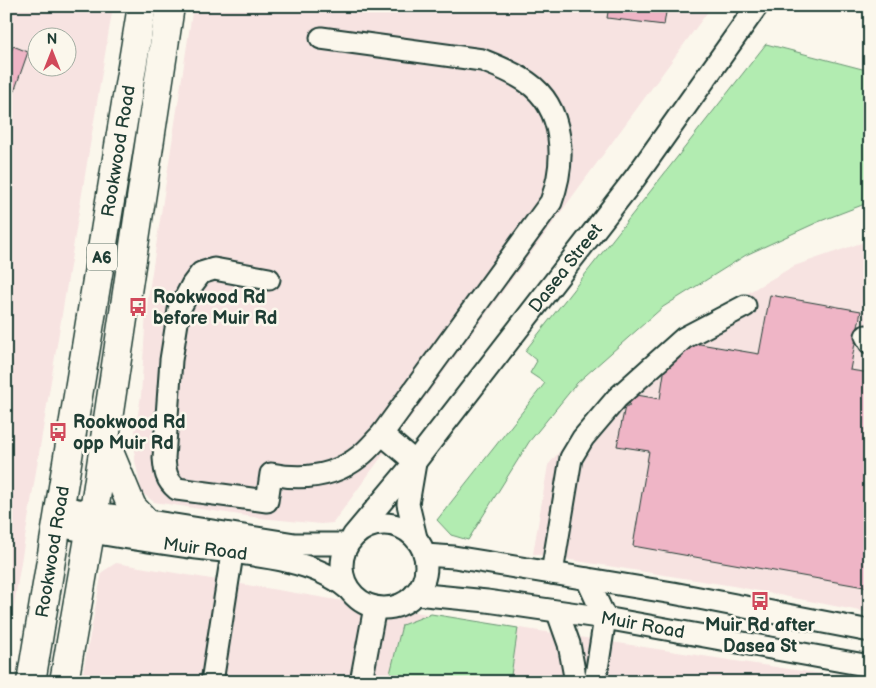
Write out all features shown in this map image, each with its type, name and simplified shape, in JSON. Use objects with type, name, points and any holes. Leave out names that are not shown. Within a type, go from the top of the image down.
[{"type":"highway","name":"Rookwood Road","points":[[31,682],[142,6]]},
{"type":"highway","name":"Rookwood Road","points":[[64,682],[105,442],[170,6]]},
{"type":"highway","points":[[105,442],[132,507],[144,521]]},
{"type":"street","points":[[712,69],[719,47],[746,6]]},
{"type":"street","name":"Dasea Street","points":[[350,540],[415,462],[634,178],[757,6]]},
{"type":"street","points":[[712,69],[737,57],[773,6]]},
{"type":"street","points":[[269,279],[214,269],[201,273],[192,284],[179,310],[172,360],[164,458],[165,472],[169,483],[176,489],[267,501],[270,474],[285,477],[303,477],[324,474],[341,468],[360,456],[382,434],[551,202],[557,186],[560,168],[558,132],[553,115],[542,97],[528,83],[502,68],[482,60],[321,38]]},
{"type":"street","points":[[552,573],[571,458],[583,438],[617,398],[684,338],[745,306]]},
{"type":"street","points":[[382,434],[415,462]]},
{"type":"street","name":"Dasea Street","points":[[415,462],[408,504],[420,547]]},
{"type":"street","name":"Muir Road","points":[[59,516],[232,554],[287,561],[316,570],[348,588]]},
{"type":"street","name":"Muir Road","points":[[92,523],[144,521],[295,544],[350,540]]},
{"type":"street","points":[[378,524],[392,524],[405,529],[420,547],[426,569],[423,595],[397,606],[386,608],[364,604],[355,597],[343,578],[341,567],[342,555],[350,540],[364,528],[378,524]]},
{"type":"street","name":"Muir Road","points":[[420,547],[454,557],[587,579],[870,631]]},
{"type":"street","points":[[212,682],[232,554]]},
{"type":"street","points":[[587,579],[605,618],[595,682]]},
{"type":"street","name":"Muir Road","points":[[423,595],[487,601],[558,613],[605,618],[870,666]]},
{"type":"street","points":[[361,682],[375,607]]},
{"type":"street","points":[[558,613],[569,644],[576,682]]},
{"type":"shaded area","points":[[6,6],[113,6],[6,653]]},
{"type":"shaded area","points":[[193,6],[712,6],[333,523],[321,524],[260,518],[154,502],[142,493],[135,461],[135,431],[141,396],[146,311]]},
{"type":"shaded area","points":[[870,240],[870,613],[733,586],[533,554],[548,465],[608,395],[682,331],[794,266]]},
{"type":"shaded area","points":[[116,563],[343,601],[828,675],[853,682],[81,682],[102,572]]},
{"type":"green space","points":[[766,44],[870,71],[870,202],[818,222],[746,255],[663,307],[577,383],[529,442],[468,540],[451,535],[437,520],[545,383],[530,373],[537,361],[525,351]]},
{"type":"green space","points":[[431,614],[518,628],[510,682],[388,682],[402,625]]},
{"type":"building","points":[[609,6],[667,6],[664,25],[607,18]]},
{"type":"building","points":[[13,46],[28,52],[14,92],[6,89],[6,64]]},
{"type":"building","points":[[770,295],[861,311],[850,370],[870,373],[870,588],[633,546],[649,451],[617,446],[625,406],[629,406],[631,394],[660,399],[666,360],[688,342],[759,354]]},
{"type":"place","name":"Rookwood Rd before Muir Rd","points":[[138,307]]},
{"type":"place","name":"Rookwood Rd opp Muir Rd","points":[[58,432]]},
{"type":"place","name":"Muir Rd after Dasea St","points":[[760,601]]}]
